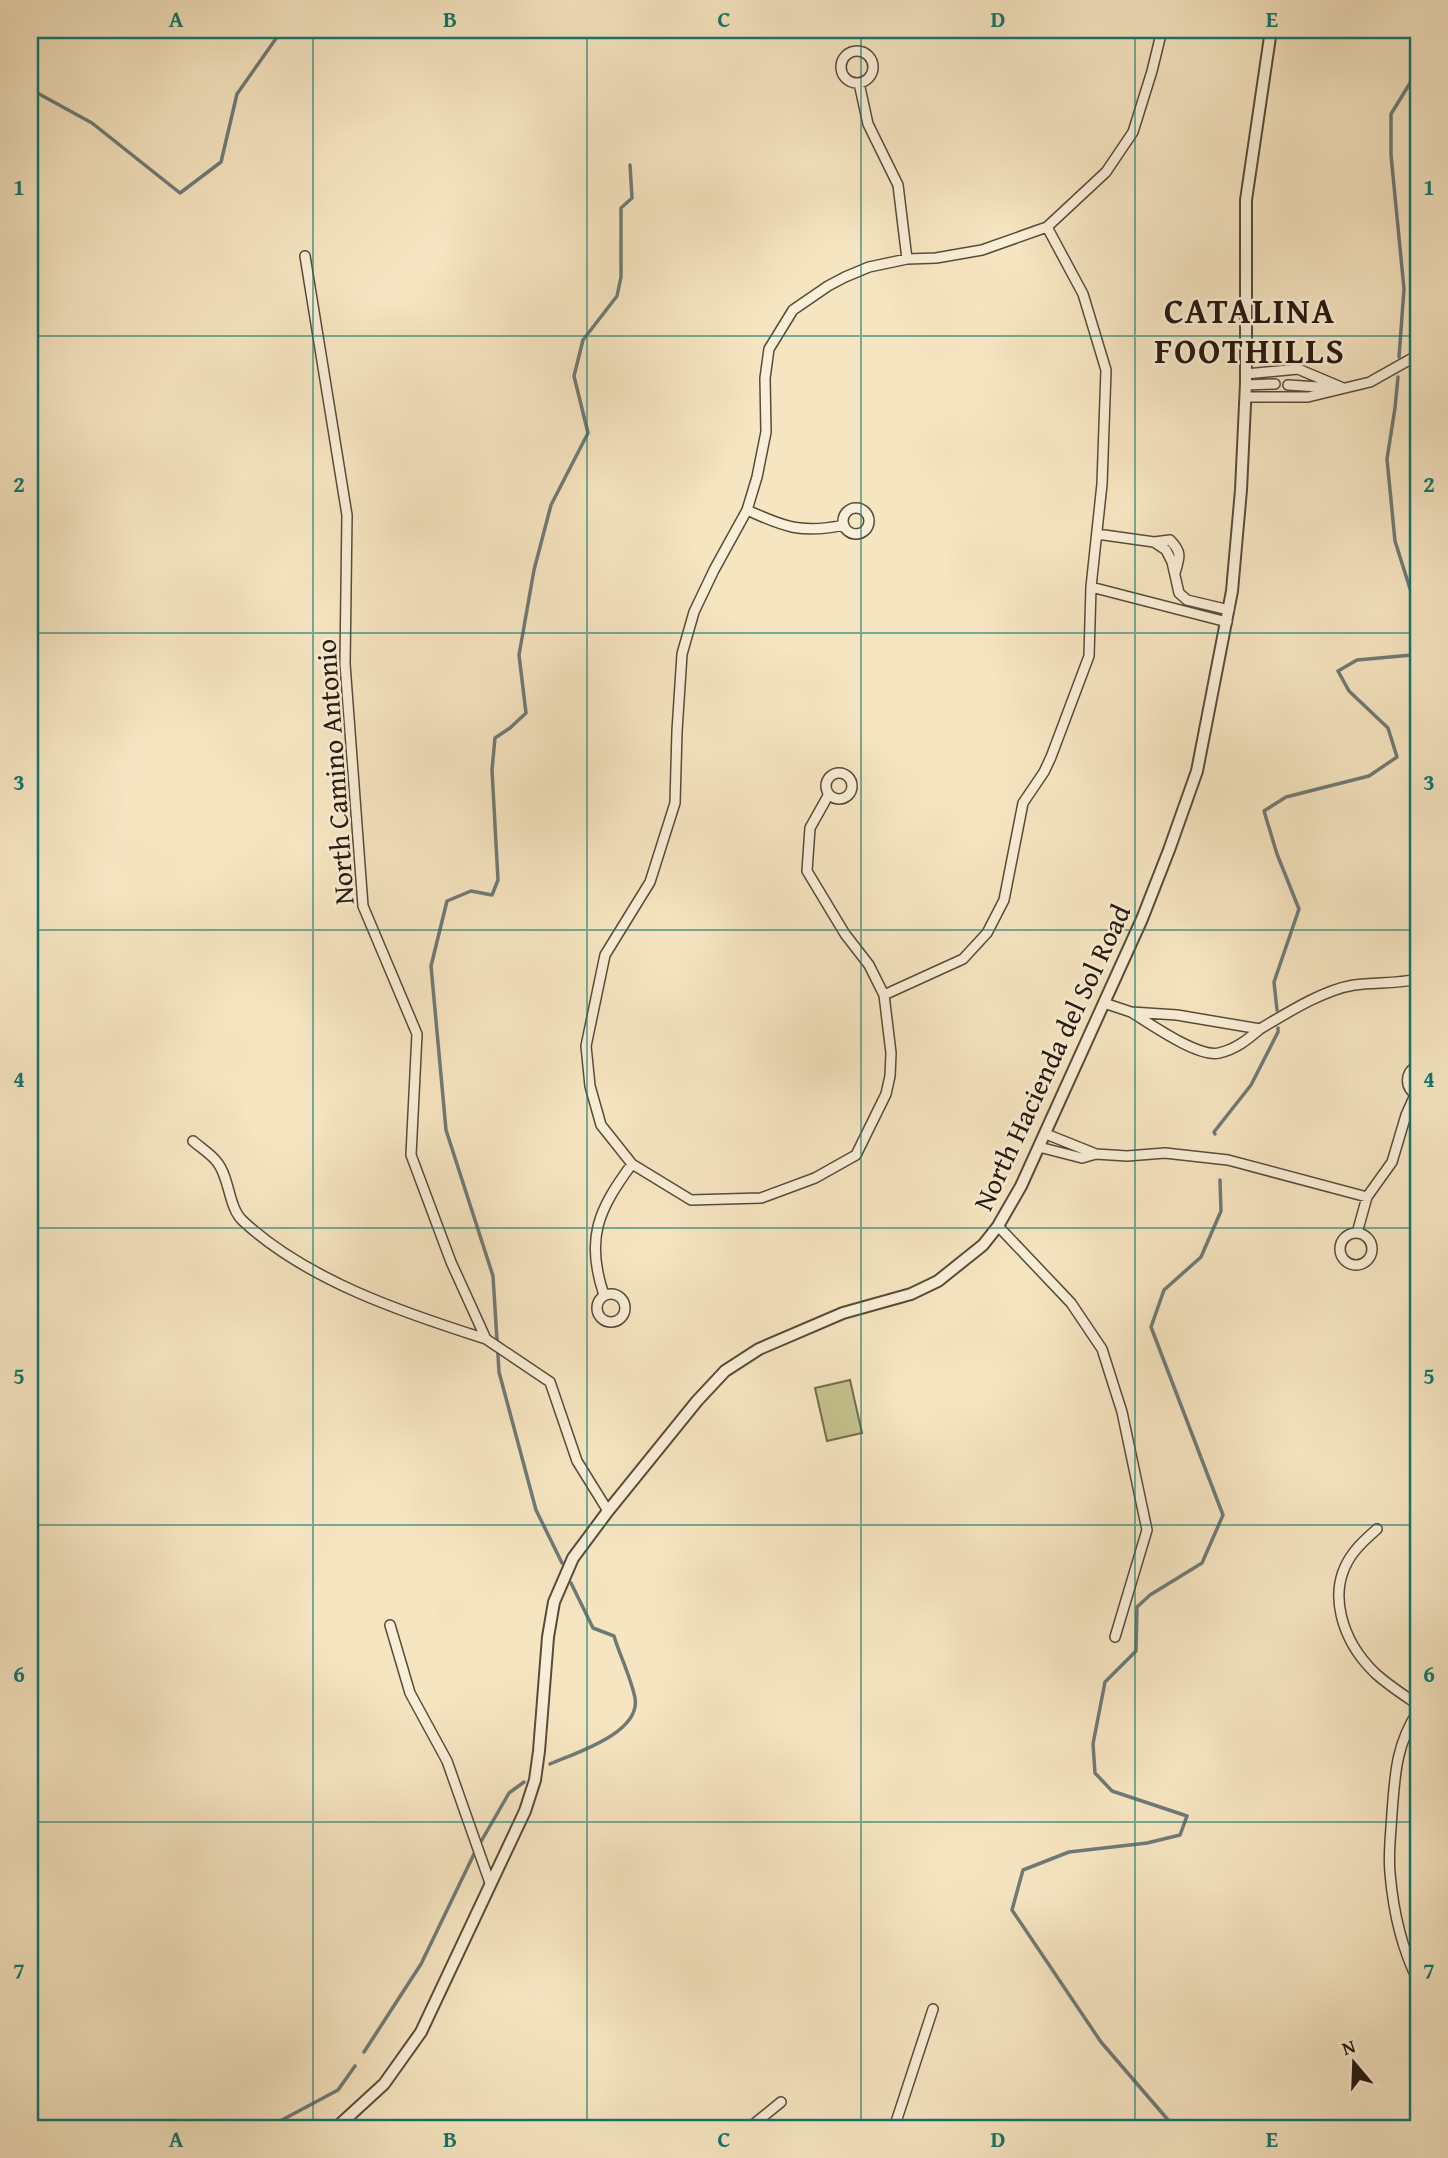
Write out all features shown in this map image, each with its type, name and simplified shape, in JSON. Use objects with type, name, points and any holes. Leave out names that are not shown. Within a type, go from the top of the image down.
[{"type":"street","points":[[829,794],[810,828],[807,871],[845,934],[869,965],[884,995],[891,1042],[890,1076],[886,1094],[856,1155],[815,1178],[761,1198],[691,1200],[632,1164],[601,1125],[590,1086],[586,1046],[605,955],[650,882],[675,803],[682,654],[703,592],[747,510],[757,477],[766,432],[765,378],[769,349],[793,310],[845,277],[869,267],[907,259],[936,258],[982,250],[1047,227],[1106,172],[1133,132],[1162,30]]},
{"type":"street","name":"North Hacienda del Sol Road","points":[[336,2128],[384,2084],[421,2032],[525,1811],[535,1780],[548,1637],[554,1602],[573,1558],[697,1401],[726,1371],[759,1349],[844,1313],[911,1294],[938,1281],[983,1245],[998,1226],[1021,1186],[1142,919],[1197,771],[1228,616],[1241,490],[1246,385],[1245,200],[1271,30]]},
{"type":"street","points":[[859,83],[868,124],[898,185],[907,259]]},
{"type":"street","points":[[884,995],[962,959],[987,933],[1004,900],[1023,803],[1044,772],[1060,738],[1089,656],[1091,587],[1102,484],[1106,370],[1083,293],[1047,227]]},
{"type":"street","name":"North Camino Antonio","points":[[305,256],[347,515],[345,664],[363,906],[417,1034],[411,1155],[451,1262],[486,1339]]},
{"type":"street","points":[[1246,385],[1308,397],[1370,382],[1418,355]]},
{"type":"street","points":[[1246,385],[1298,369],[1343,388]]},
{"type":"street","points":[[1246,385],[1275,384]]},
{"type":"street","points":[[1287,384],[1343,388]]},
{"type":"street","points":[[747,510],[780,524],[801,529],[816,530],[844,525]]},
{"type":"street","points":[[1097,534],[1154,542],[1166,550],[1172,562],[1179,593],[1187,600],[1228,616]]},
{"type":"street","points":[[1091,587],[1228,616]]},
{"type":"street","points":[[1104,1003],[1131,1012],[1180,1042],[1215,1054],[1238,1047],[1261,1029],[1308,1001],[1351,986],[1400,983],[1418,979]]},
{"type":"street","points":[[1131,1012],[1177,1015],[1261,1029]]},
{"type":"street","points":[[1357,1233],[1367,1198],[1392,1162],[1406,1115],[1417,1095],[1408,1087],[1407,1076],[1413,1067],[1418,1065]]},
{"type":"street","points":[[1046,1134],[1096,1154],[1127,1156],[1165,1153],[1228,1160],[1367,1198]]},
{"type":"street","points":[[193,1141],[218,1163],[239,1218],[276,1248],[340,1284],[412,1315],[486,1339],[550,1382],[577,1461],[608,1511]]},
{"type":"street","points":[[1039,1147],[1082,1158],[1096,1154]]},
{"type":"street","points":[[604,1295],[597,1275],[596,1233],[611,1193],[632,1164]]},
{"type":"street","points":[[998,1226],[1071,1303],[1102,1349],[1122,1412],[1147,1530],[1115,1637]]},
{"type":"street","points":[[1377,1529],[1347,1563],[1339,1600],[1341,1618],[1352,1644],[1376,1674],[1418,1705]]},
{"type":"street","points":[[390,1625],[410,1693],[447,1761],[490,1883]]},
{"type":"street","points":[[1418,1711],[1405,1730],[1395,1772],[1389,1870],[1396,1915],[1410,1966],[1418,1981]]},
{"type":"street","points":[[894,2128],[933,2009]]},
{"type":"street","points":[[748,2128],[780,2102]]},
{"type":"shaded area","points":[[850,1380],[862,1433],[827,1441],[815,1388]]},
{"type":"waterway","points":[[30,89],[92,123],[180,193],[221,162],[237,94],[282,30]]},
{"type":"waterway","points":[[1399,357],[1404,289],[1391,155],[1391,114],[1418,70]]},
{"type":"waterway","points":[[562,1563],[536,1510],[499,1372],[493,1276],[446,1130],[431,966],[447,901],[471,891],[492,895],[498,880],[492,770],[495,738],[526,713],[519,655],[534,570],[551,505],[588,433],[574,376],[583,340],[617,296],[621,277],[621,208],[632,198],[630,165]]},
{"type":"waterway","points":[[1398,377],[1387,459],[1395,541],[1418,614]]},
{"type":"waterway","points":[[1277,1010],[1274,982],[1299,909],[1277,854],[1264,811],[1286,797],[1369,776],[1397,757],[1388,728],[1349,691],[1338,671],[1357,660],[1412,655],[1418,646]]},
{"type":"waterway","points":[[1215,1134],[1251,1085],[1278,1028]]},
{"type":"waterway","points":[[1175,2128],[1101,2042],[1012,1910],[1023,1870],[1069,1852],[1147,1843],[1180,1835],[1187,1816],[1112,1791],[1095,1773],[1093,1744],[1105,1682],[1136,1651],[1137,1607],[1150,1595],[1202,1563],[1223,1515],[1151,1327],[1164,1290],[1201,1257],[1221,1211],[1220,1180]]},
{"type":"waterway","points":[[550,1764],[604,1740],[628,1722],[634,1710],[633,1690],[614,1636],[593,1628],[571,1583]]},
{"type":"waterway","points":[[479,1845],[509,1793],[524,1782]]},
{"type":"waterway","points":[[364,2052],[421,1964],[475,1852]]},
{"type":"waterway","points":[[267,2128],[338,2090],[355,2066]]},
{"type":"district","name":"CATALINA FOOTHILLS","points":[[1250,330]]}]
